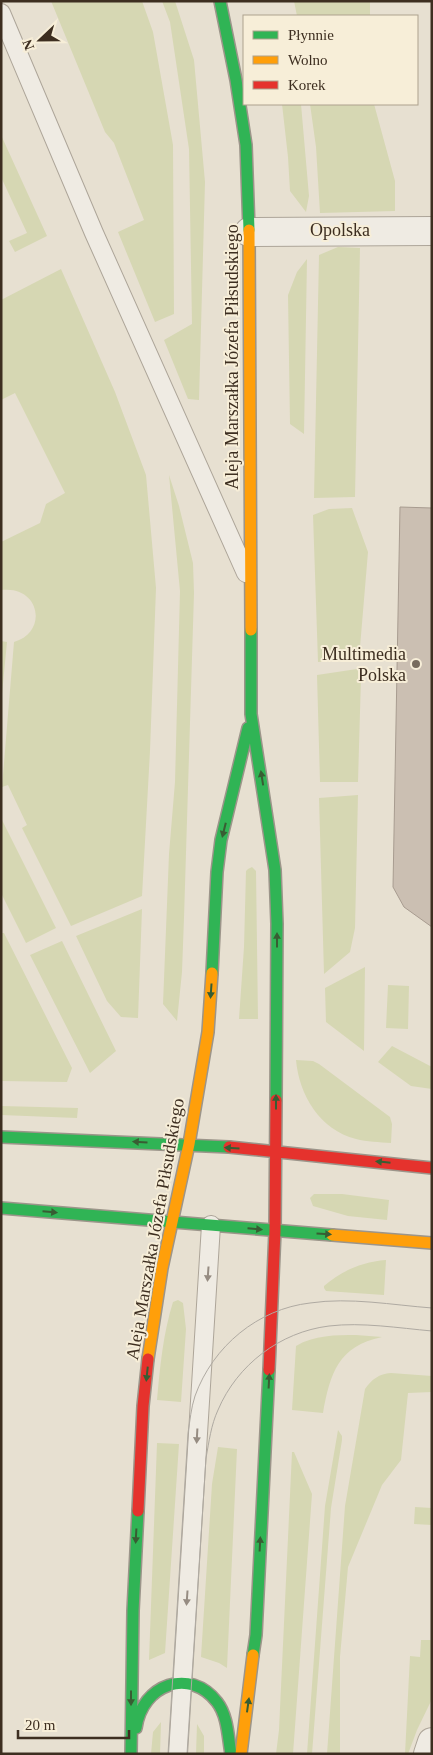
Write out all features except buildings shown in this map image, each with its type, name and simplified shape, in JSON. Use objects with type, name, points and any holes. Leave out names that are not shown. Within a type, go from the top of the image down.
[{"type":"street","name":"Aleja Marszałka Józefa Piłsudskiego","points":[[220,1],[236,80],[246,145],[249,232],[252,714],[275,870],[278,976],[275,1231],[256,1636],[241,1754]]},
{"type":"street","name":"Opolska","points":[[249,232],[432,231]]},
{"type":"street","name":"Aleja Marszałka Józefa Piłsudskiego","points":[[131,1754],[133,1611],[143,1406],[154,1317],[171,1222],[189,1144],[208,1032],[217,872],[221,840],[252,714]]},
{"type":"street","points":[[1,1137],[189,1144],[276,1151],[432,1168]]},
{"type":"street","points":[[1,1208],[432,1243]]},
{"type":"street","points":[[131,1754],[138,1715],[144,1702],[152,1694],[171,1684],[191,1685],[205,1691],[217,1703],[223,1715],[232,1754]]},
{"type":"street","points":[[428,1754],[432,1742]]},
{"type":"lane","points":[[3,21],[94,233],[251,583]]},
{"type":"lane","points":[[178,1754],[211,1225]]},
{"type":"green space","points":[[51,1],[142,1],[153,32],[173,145],[174,314],[155,322],[118,232],[144,220],[114,143],[105,132]]},
{"type":"green space","points":[[162,1],[175,1],[194,60],[205,182],[199,400],[188,399],[164,340],[192,324],[189,149],[170,22]]},
{"type":"green space","points":[[294,1],[370,1],[370,15],[297,15]]},
{"type":"green space","points":[[282,105],[301,105],[309,196],[306,212],[290,191]]},
{"type":"green space","points":[[310,105],[374,105],[395,181],[395,211],[320,213],[316,147]]},
{"type":"green space","points":[[1,135],[47,236],[15,252],[9,241],[27,233],[1,177]]},
{"type":"green space","points":[[338,247],[360,248],[355,497],[314,498],[319,255]]},
{"type":"green space","points":[[307,259],[304,434],[290,424],[288,295],[297,272]]},
{"type":"green space","points":[[61,269],[115,392],[146,475],[156,588],[142,896],[71,926],[22,828],[27,825],[8,785],[2,787],[14,642],[25,637],[32,629],[35,611],[32,602],[25,595],[14,590],[1,590],[1,542],[40,523],[46,504],[65,493],[15,393],[1,400],[1,300]]},
{"type":"green space","points":[[169,475],[193,563],[194,593],[182,972],[177,1021],[163,1004],[169,854],[175,782],[180,591]]},
{"type":"green space","points":[[352,508],[368,552],[359,659],[318,662],[313,515],[329,509]]},
{"type":"green space","points":[[1,641],[7,642],[1,704]]},
{"type":"green space","points":[[357,669],[361,677],[358,782],[320,782],[317,675]]},
{"type":"green space","points":[[358,795],[355,928],[350,952],[324,974],[319,798]]},
{"type":"green space","points":[[1,818],[56,928],[26,943],[1,893]]},
{"type":"green space","points":[[252,867],[256,871],[258,1019],[239,1019],[244,947],[246,871]]},
{"type":"green space","points":[[142,909],[138,1018],[121,1017],[107,1001],[76,936]]},
{"type":"green space","points":[[1,933],[4,933],[72,1068],[67,1082],[1,1081]]},
{"type":"green space","points":[[62,941],[116,1051],[90,1073],[30,955]]},
{"type":"green space","points":[[365,967],[364,1051],[326,1022],[325,988]]},
{"type":"green space","points":[[388,985],[409,986],[408,1029],[386,1028]]},
{"type":"green space","points":[[392,1046],[432,1067],[432,1089],[411,1086],[378,1062]]},
{"type":"green space","points":[[296,1060],[313,1061],[319,1064],[390,1117],[392,1124],[391,1143],[356,1139],[332,1128],[322,1119],[307,1098],[298,1073]]},
{"type":"green space","points":[[1,1106],[78,1108],[77,1118],[1,1115]]},
{"type":"green space","points":[[314,1194],[342,1194],[389,1200],[387,1220],[348,1216],[313,1206],[310,1198]]},
{"type":"green space","points":[[386,1260],[384,1295],[326,1291],[324,1288],[331,1280],[346,1271],[369,1263]]},
{"type":"green space","points":[[178,1300],[183,1303],[186,1329],[181,1402],[157,1400],[164,1338],[173,1302]]},
{"type":"green space","points":[[356,1335],[382,1337],[355,1347],[339,1364],[329,1386],[323,1413],[292,1410],[296,1346],[318,1338]]},
{"type":"green space","points":[[391,1373],[432,1376],[432,1392],[408,1393],[401,1460],[382,1485],[348,1567],[340,1657],[340,1754],[327,1754],[345,1506],[365,1389],[376,1378]]},
{"type":"green space","points":[[338,1430],[342,1440],[331,1508],[312,1754],[307,1754],[325,1506]]},
{"type":"green space","points":[[157,1443],[179,1444],[165,1653],[149,1660]]},
{"type":"green space","points":[[218,1447],[237,1449],[227,1668],[201,1657],[212,1484]]},
{"type":"green space","points":[[292,1452],[294,1452],[312,1494],[293,1754],[276,1754],[279,1730]]},
{"type":"green space","points":[[415,1507],[432,1508],[432,1525],[414,1524]]},
{"type":"green space","points":[[421,1640],[432,1640],[432,1699],[408,1754],[405,1754],[410,1656],[420,1657]]},
{"type":"green space","points":[[161,1722],[160,1754],[151,1754],[153,1732]]},
{"type":"green space","points":[[197,1724],[204,1736],[204,1754],[196,1754]]},
{"type":"tram line","points":[[168,1754],[188,1433],[195,1396],[213,1361],[240,1333],[273,1313],[291,1307],[325,1301],[340,1301],[432,1308]]},
{"type":"tram line","points":[[187,1754],[206,1458],[210,1434],[226,1394],[236,1379],[262,1353],[277,1343],[311,1329],[354,1325],[432,1331]]},
{"type":"traffic: fast","points":[[220,1],[236,80],[246,145],[249,230]]},
{"type":"traffic: fast","points":[[251,630],[251,714],[275,870],[277,924],[276,1100]]},
{"type":"traffic: fast","points":[[212,973],[217,872],[221,840],[248,728]]},
{"type":"traffic: fast","points":[[1,1137],[229,1147]]},
{"type":"traffic: fast","points":[[1,1208],[332,1235]]},
{"type":"traffic: fast","points":[[253,1655],[256,1635],[269,1370]]},
{"type":"traffic: fast","points":[[131,1754],[133,1611],[138,1511]]},
{"type":"traffic: fast","points":[[136,1728],[140,1713],[147,1700],[157,1691],[169,1685],[181,1683],[194,1685],[206,1691],[221,1708],[231,1754]]},
{"type":"traffic: slow","points":[[249,230],[251,630]]},
{"type":"traffic: slow","points":[[148,1359],[162,1268],[189,1144],[208,1032],[212,973]]},
{"type":"traffic: slow","points":[[332,1235],[432,1243]]},
{"type":"traffic: slow","points":[[241,1754],[253,1655]]},
{"type":"traffic: jam","points":[[269,1370],[275,1231],[276,1100]]},
{"type":"traffic: jam","points":[[229,1147],[432,1168]]},
{"type":"traffic: jam","points":[[138,1511],[143,1406],[148,1359]]},
{"type":"place","name":"Multimedia Polska","points":[[416,664]]}]
